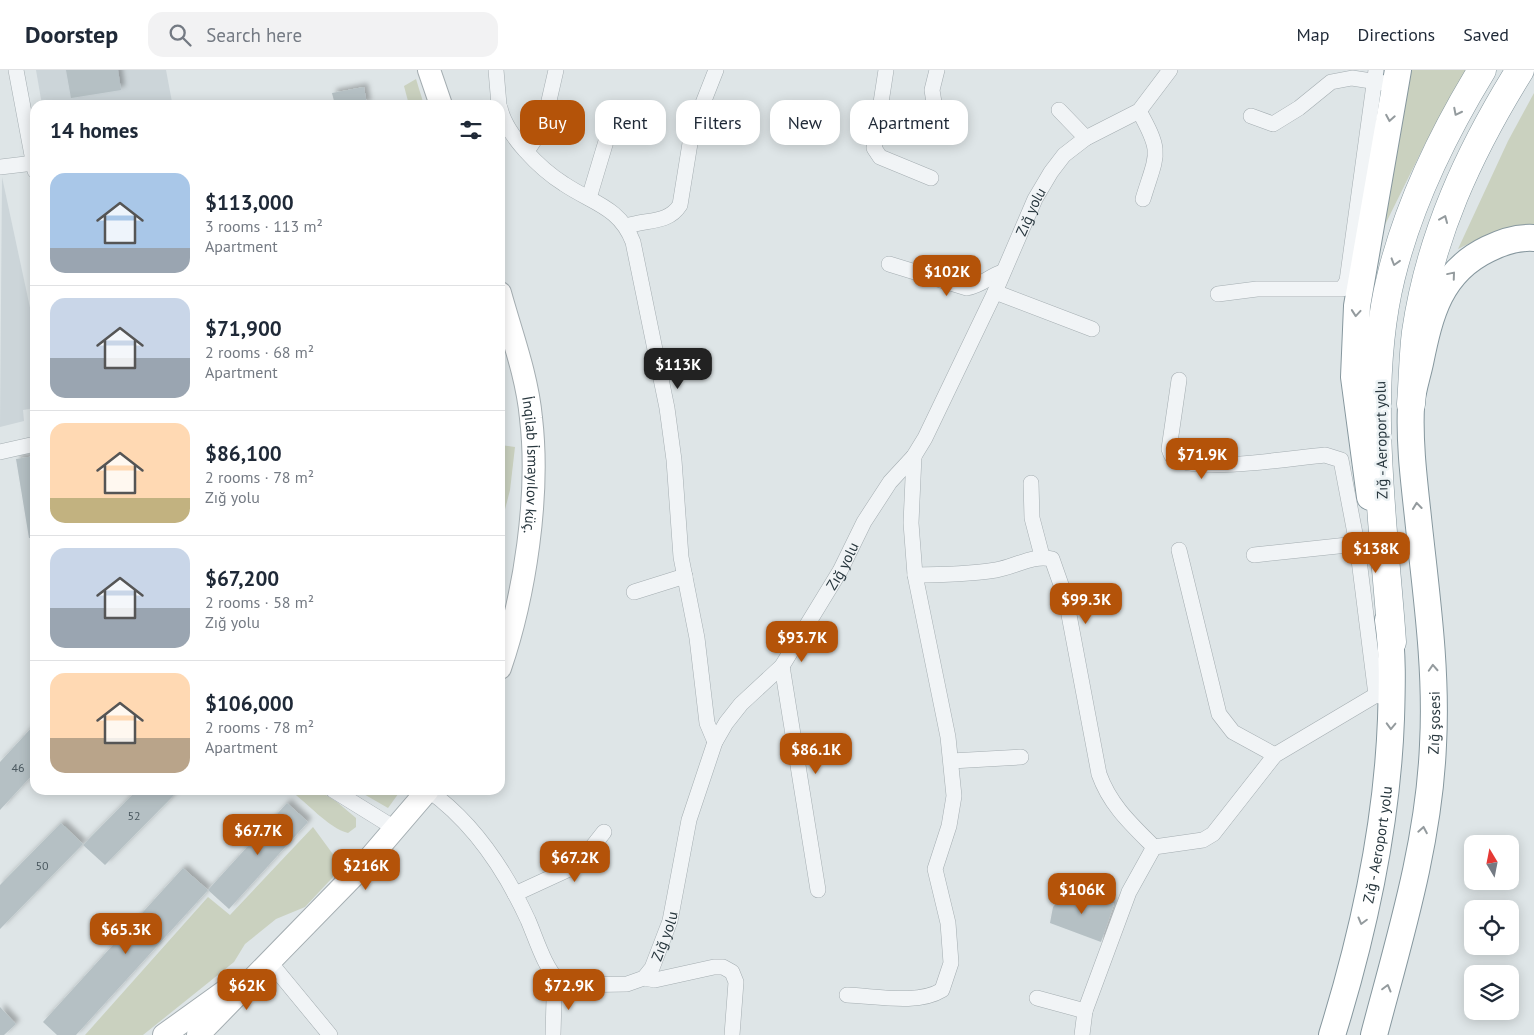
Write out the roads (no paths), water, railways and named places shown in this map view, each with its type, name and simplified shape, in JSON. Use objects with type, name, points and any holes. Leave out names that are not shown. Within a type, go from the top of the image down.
[{"type":"highway","name":"Zığ - Aeroport yolu","points":[[1332,1035],[1374,878],[1386,797],[1384,697],[1392,642],[1377,402],[1382,330],[1391,278],[1406,226],[1432,162],[1460,105],[1482,70]]},
{"type":"highway","name":"Zığ - Aeroport yolu","points":[[1411,404],[1416,334],[1425,282],[1438,234],[1488,120],[1520,70]]},
{"type":"highway","points":[[1386,77],[1357,306],[1354,346],[1358,418],[1392,642]]},
{"type":"highway","name":"Zığ şosesi","points":[[1374,1035],[1414,882],[1430,796],[1434,745],[1432,648],[1415,493],[1411,404],[1426,333],[1444,284],[1460,265],[1472,256],[1496,245],[1525,238],[1534,238]]},
{"type":"main road","points":[[428,70],[439,100]]},
{"type":"main road","name":"İnqilab İsmayılov küç.","points":[[505,311],[528,396],[534,468],[527,552],[519,602],[505,651]]},
{"type":"main road","points":[[198,1035],[318,913],[396,829],[424,795]]},
{"type":"main road","points":[[164,1035],[269,961]]},
{"type":"street","points":[[16,70],[30,145]]},
{"type":"street","points":[[496,70],[499,100]]},
{"type":"street","points":[[527,151],[543,127],[556,70]]},
{"type":"street","points":[[627,226],[667,218],[675,214],[680,205],[692,131],[716,70]]},
{"type":"street","points":[[886,70],[874,148],[880,157],[931,178]]},
{"type":"street","points":[[934,100],[932,90],[937,70]]},
{"type":"street","name":"Zığ yolu","points":[[559,982],[570,985],[627,984],[644,978],[656,961],[670,921],[689,820],[715,742],[726,723],[742,704],[782,666],[840,571],[864,522],[890,482],[914,456],[925,438],[995,292],[1035,199],[1050,172],[1064,155],[1086,138],[1139,111],[1170,70]]},
{"type":"street","points":[[1218,294],[1257,289],[1342,289],[1347,281],[1386,77],[1352,78],[1331,82],[1300,108],[1273,124],[1251,116]]},
{"type":"street","points":[[1059,110],[1086,138]]},
{"type":"street","points":[[1139,111],[1155,140],[1157,154],[1142,199]]},
{"type":"street","points":[[505,120],[508,128],[527,151],[563,184],[589,198],[627,226],[633,242],[667,408],[674,460],[678,540],[697,638],[706,723],[715,742]]},
{"type":"street","points":[[589,198],[605,145]]},
{"type":"street","points":[[0,166],[30,167]]},
{"type":"street","points":[[889,264],[967,288],[980,286],[995,274],[1003,272]]},
{"type":"street","points":[[995,292],[1092,329]]},
{"type":"street","points":[[1154,847],[1203,840],[1213,834],[1275,755],[1384,697],[1341,460],[1325,455],[1209,466],[1180,461],[1172,457],[1169,449],[1179,380]]},
{"type":"street","points":[[0,452],[30,445]]},
{"type":"street","points":[[847,995],[913,1000],[932,996],[942,990],[950,963],[948,923],[937,884],[935,869],[949,826],[954,796],[948,737],[915,575],[911,523],[914,456]]},
{"type":"street","points":[[1031,483],[1032,518],[1042,556]]},
{"type":"street","points":[[1254,555],[1357,544]]},
{"type":"street","points":[[1179,550],[1219,714],[1232,732],[1275,755]]},
{"type":"street","points":[[915,575],[961,575],[999,569],[1042,556],[1052,559],[1066,599],[1099,774],[1105,793],[1119,812],[1154,847]]},
{"type":"street","points":[[634,592],[685,576]]},
{"type":"street","points":[[782,666],[818,890]]},
{"type":"street","points":[[951,762],[1021,757]]},
{"type":"street","points":[[341,795],[396,829]]},
{"type":"street","points":[[434,795],[461,816],[505,876],[545,960],[559,982],[554,999],[553,1035]]},
{"type":"street","points":[[515,894],[578,865],[604,832]]},
{"type":"street","points":[[1082,1035],[1085,1011],[1129,892],[1154,847]]},
{"type":"street","points":[[269,961],[330,1035]]},
{"type":"street","points":[[644,978],[655,980],[714,967],[723,967],[732,972],[736,982],[732,1035]]},
{"type":"street","points":[[1037,998],[1085,1011]]}]
